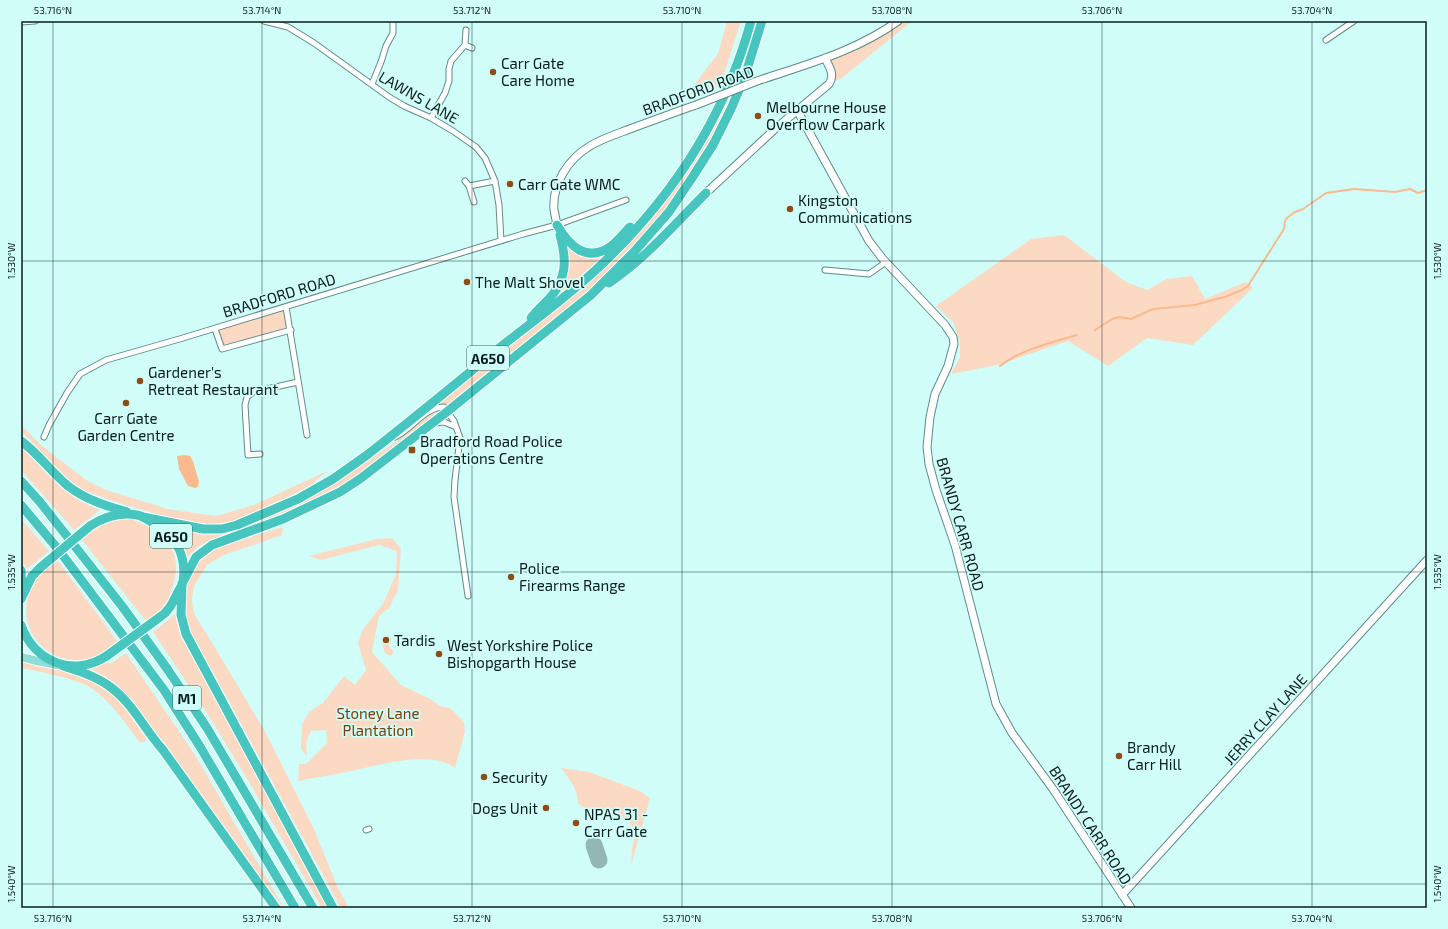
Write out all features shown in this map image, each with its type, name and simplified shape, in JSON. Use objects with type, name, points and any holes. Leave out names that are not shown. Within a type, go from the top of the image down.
[{"type":"highway","name":"A650","points":[[21,598],[32,576],[41,567],[90,526],[104,518],[116,515],[140,516],[203,529],[222,528],[237,525],[298,499],[333,479],[386,440],[581,283],[624,242],[657,206],[703,139],[724,98],[740,57],[750,21]]},
{"type":"highway","name":"A650","points":[[61,665],[88,665],[99,661],[168,611],[196,557],[207,548],[216,543],[283,519],[340,492],[360,479],[448,411],[591,294],[634,252],[669,212],[713,145],[745,76],[762,21]]},
{"type":"highway","points":[[557,225],[570,244],[579,250],[585,252],[598,252],[611,246],[640,217],[703,139]]},
{"type":"highway","points":[[591,294],[621,275],[652,247],[706,193]]},
{"type":"highway","points":[[520,332],[536,311],[548,300],[564,274],[564,250],[557,225]]},
{"type":"highway","points":[[21,441],[76,492],[92,500],[140,516]]},
{"type":"highway","name":"M1","points":[[21,481],[40,502],[122,606],[168,670],[207,728],[313,908]]},
{"type":"highway","name":"M1","points":[[21,504],[58,549],[164,690],[200,745],[295,908]]},
{"type":"highway","name":"A650","points":[[140,516],[166,531],[174,539],[181,554],[182,582]]},
{"type":"highway","points":[[21,570],[21,598]]},
{"type":"highway","points":[[182,582],[181,616],[186,634],[334,908]]},
{"type":"highway","points":[[21,625],[25,636],[33,647],[41,653],[61,665],[101,680],[129,705],[276,908]]},
{"type":"main road","name":"A650","points":[[21,657],[61,665]]},
{"type":"street","points":[[21,22],[35,21]]},
{"type":"street","name":"LAWNS LANE","points":[[264,21],[288,27],[314,43],[404,106],[431,118],[476,147],[485,158],[495,181],[499,205],[501,240]]},
{"type":"street","points":[[372,84],[386,46],[393,33],[393,21]]},
{"type":"street","name":"BRADFORD ROAD","points":[[557,225],[554,210],[559,181],[570,162],[590,146],[607,138],[757,81],[825,58],[861,43],[898,21]]},
{"type":"street","points":[[1326,40],[1345,23],[1354,21]]},
{"type":"street","points":[[431,118],[448,87],[451,61],[465,45],[466,30]]},
{"type":"street","points":[[465,45],[472,48]]},
{"type":"street","points":[[706,193],[739,161],[829,84],[832,80],[831,71],[825,58]]},
{"type":"street","name":"BRANDY CARR ROAD","points":[[797,110],[870,241],[886,262],[936,314],[953,337],[954,344],[952,354],[935,394],[930,417],[927,448],[928,459],[936,490],[955,545],[996,704],[1012,733],[1053,788],[1131,908]]},
{"type":"street","points":[[474,202],[467,184],[495,181]]},
{"type":"street","name":"BRADFORD ROAD","points":[[44,437],[67,393],[80,374],[106,360],[215,329],[501,240],[557,225],[626,200]]},
{"type":"street","points":[[825,270],[869,274],[886,262]]},
{"type":"street","points":[[286,307],[291,330],[307,435]]},
{"type":"street","points":[[215,329],[222,349],[291,330]]},
{"type":"street","points":[[260,454],[248,455],[245,405],[247,397],[253,392],[298,382]]},
{"type":"street","points":[[386,440],[402,434],[430,411],[438,407],[444,407],[448,411],[456,426],[460,438],[454,497],[468,596]]},
{"type":"street","points":[[430,424],[444,422],[456,426]]},
{"type":"street","name":"JERRY CLAY LANE","points":[[1122,895],[1427,560]]},
{"type":"green space","points":[[727,21],[741,21],[720,86],[690,95],[693,86],[718,54]]},
{"type":"green space","points":[[898,21],[912,21],[842,78],[829,84],[832,80],[825,58]]},
{"type":"green space","points":[[730,103],[712,138],[675,198],[622,259],[573,304],[447,406],[438,404],[651,218],[692,163],[726,104]]},
{"type":"green space","points":[[1064,235],[1126,282],[1147,290],[1167,279],[1192,276],[1205,299],[1246,282],[1253,288],[1193,345],[1147,338],[1108,366],[1068,341],[998,365],[951,374],[960,357],[960,342],[953,322],[936,306],[1031,239]]},
{"type":"green space","points":[[571,250],[583,255],[603,255],[603,257],[563,291],[562,289],[568,271],[569,252]]},
{"type":"green space","points":[[286,307],[291,330],[222,349],[215,329]]},
{"type":"green space","points":[[433,412],[435,416],[347,484],[271,518],[208,541],[198,547],[188,557],[181,540],[171,527],[243,527],[271,516],[339,480],[396,442]]},
{"type":"green space","points":[[21,425],[41,445],[86,480],[106,490],[168,509],[216,516],[254,505],[327,471],[311,485],[240,518],[239,520],[219,525],[191,524],[113,501],[85,491],[64,478],[36,450],[34,444],[21,431]]},
{"type":"green space","points":[[21,447],[67,492],[88,505],[100,510],[74,530],[21,470]]},
{"type":"green space","points":[[130,518],[150,528],[163,537],[171,547],[176,560],[176,574],[168,602],[161,610],[146,621],[82,540],[104,524]]},
{"type":"green space","points":[[21,519],[49,551],[28,568],[24,568],[21,554]]},
{"type":"green space","points":[[283,527],[282,535],[224,555],[207,565],[194,586],[192,599],[194,614],[266,733],[313,827],[337,886],[349,908],[341,908],[195,639],[190,636],[184,619],[187,585],[199,562],[219,547]]},
{"type":"green space","name":"Stoney Lane Plantation","points":[[392,538],[401,549],[398,590],[389,608],[379,616],[372,652],[401,685],[430,699],[440,706],[450,708],[464,722],[465,732],[455,768],[444,762],[417,759],[387,763],[298,781],[299,764],[306,764],[327,743],[326,730],[311,731],[306,743],[307,756],[301,749],[302,724],[310,711],[323,703],[344,676],[355,685],[366,670],[358,643],[363,629],[383,604],[396,574],[397,551],[379,545],[321,560],[309,556],[377,539]]},
{"type":"green space","points":[[58,561],[117,641],[102,653],[103,654],[85,659],[68,659],[52,654],[40,644],[31,632],[26,616],[28,600],[39,576]]},
{"type":"green space","points":[[175,614],[180,635],[329,908],[322,908],[207,713],[153,632]]},
{"type":"green space","points":[[387,636],[391,638],[389,647],[394,651],[390,656],[385,653],[381,641],[383,637]]},
{"type":"green space","points":[[126,653],[195,755],[284,908],[281,908],[134,702],[116,684],[91,669],[108,662],[110,664]]},
{"type":"green space","points":[[21,661],[80,676],[101,687],[121,704],[147,740],[140,743],[112,706],[91,688],[47,673],[21,668]]},
{"type":"green space","points":[[561,768],[589,772],[640,791],[650,798],[631,866],[632,848],[636,831],[627,820],[611,811],[591,812],[578,804],[575,789]]},
{"type":"shaded area","points":[[177,456],[190,456],[193,461],[199,482],[198,487],[195,488],[188,486],[179,469]]},
{"type":"waterway","points":[[1095,330],[1112,319],[1119,317],[1131,319],[1153,309],[1195,305],[1225,297],[1242,290],[1248,286],[1284,229],[1287,218],[1326,193],[1354,189],[1395,192],[1410,189],[1418,193],[1427,190]]},
{"type":"waterway","points":[[1000,366],[1017,355],[1077,335]]},
{"type":"taxiway","points":[[594,845],[599,860]]},
{"type":"place","name":"Carr Gate Care Home","points":[[493,72]]},
{"type":"place","name":"Melbourne House Overflow Carpark","points":[[758,116]]},
{"type":"place","name":"Carr Gate WMC","points":[[510,184]]},
{"type":"place","name":"Kingston Communications","points":[[790,209]]},
{"type":"place","name":"The Malt Shovel","points":[[467,282]]},
{"type":"place","name":"Gardener's Retreat Restaurant","points":[[140,381]]},
{"type":"place","name":"Carr Gate Garden Centre","points":[[126,403]]},
{"type":"place","name":"Bradford Road Police Operations Centre","points":[[412,450]]},
{"type":"place","name":"Police Firearms Range","points":[[511,577]]},
{"type":"place","name":"Tardis","points":[[386,640]]},
{"type":"place","name":"West Yorkshire Police Bishopgarth House","points":[[439,654]]},
{"type":"place","name":"Brandy Carr Hill","points":[[1119,756]]},
{"type":"place","name":"Security","points":[[484,777]]},
{"type":"place","name":"Dogs Unit","points":[[546,808]]},
{"type":"place","name":"NPAS 31 - Carr Gate","points":[[576,823]]}]
